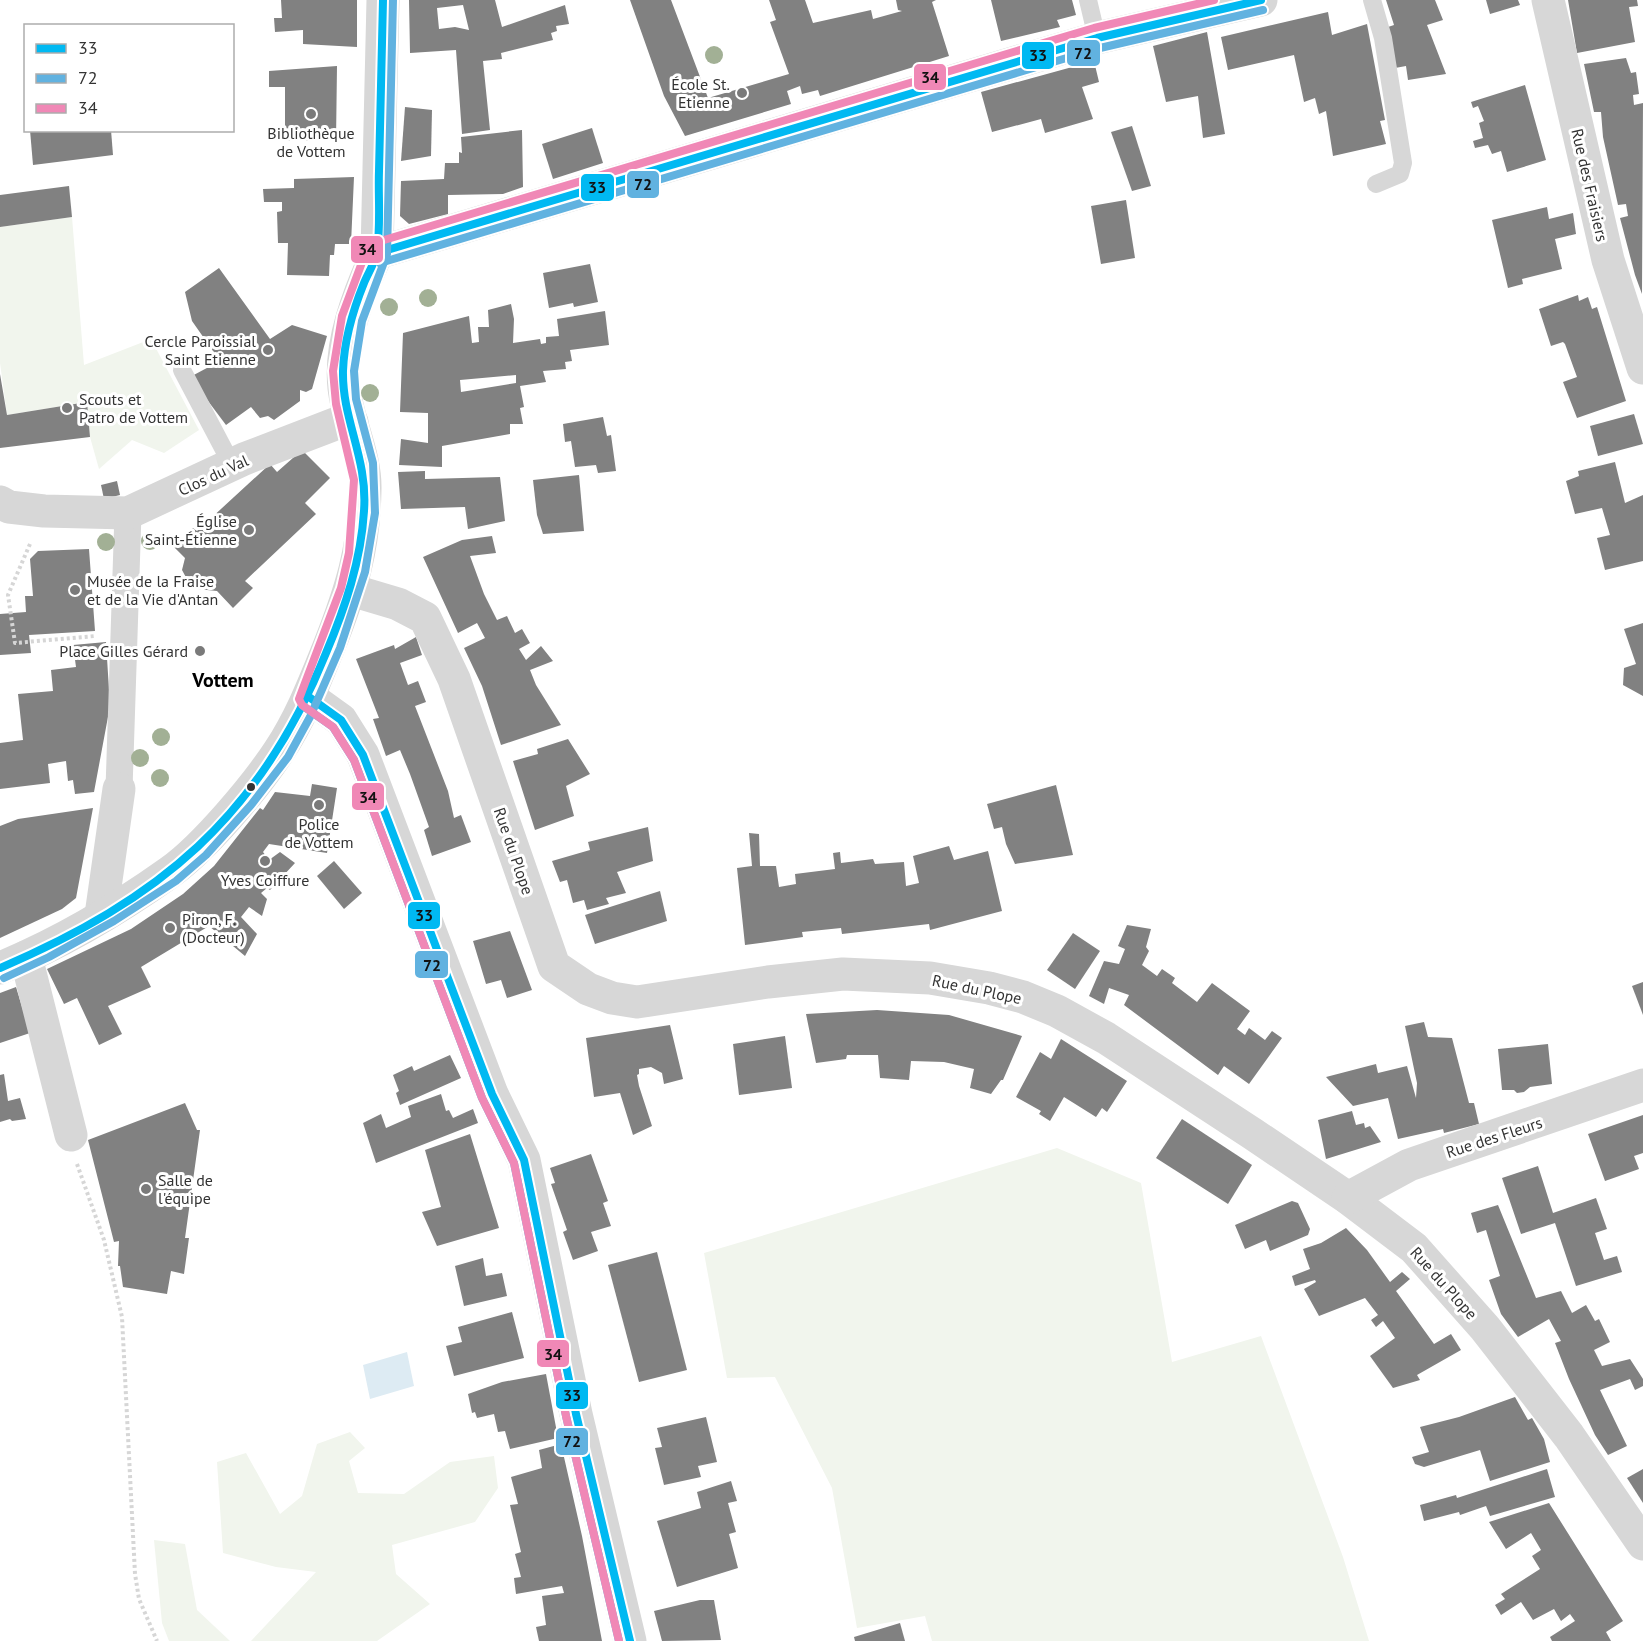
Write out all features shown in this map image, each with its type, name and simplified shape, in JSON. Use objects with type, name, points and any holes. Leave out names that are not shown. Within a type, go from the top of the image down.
[{"type":"street","points":[[71,1135],[13,963],[101,915],[171,871],[225,818],[279,751],[309,697],[351,590],[361,545],[365,488],[362,458],[344,388],[345,356],[360,291],[377,253],[383,0]]},
{"type":"street","points":[[377,253],[1097,38],[1261,0]]},
{"type":"street","name":"Rue des Fraisiers","points":[[1548,0],[1608,260],[1643,368]]},
{"type":"street","name":"Clos du Val","points":[[0,502],[9,507],[44,511],[128,513],[232,465],[334,424],[352,423]]},
{"type":"street","points":[[101,915],[118,789],[126,634],[128,513]]},
{"type":"street","name":"Rue du Plope","points":[[351,590],[398,604],[425,618],[454,679],[554,966],[570,980],[612,998],[637,1002],[768,982],[843,974],[930,978],[988,988],[1023,997],[1057,1011],[1106,1038],[1348,1198],[1414,1248],[1485,1328],[1569,1436],[1643,1544]]},
{"type":"street","points":[[309,697],[341,720],[363,755],[492,1094],[524,1160],[576,1414],[630,1641]]},
{"type":"street","name":"Rue des Fleurs","points":[[1348,1198],[1409,1165],[1643,1085]]},
{"type":"lane","points":[[1088,0],[1097,38]]},
{"type":"lane","points":[[1372,0],[1383,38],[1403,163],[1400,174],[1376,184]]},
{"type":"lane","points":[[182,370],[232,465]]},
{"type":"path","points":[[30,544],[8,595],[15,643],[126,634]]},
{"type":"path","points":[[71,1135],[79,1174],[104,1240],[122,1317],[135,1574],[139,1599],[157,1641]]},
{"type":"shaded area","points":[[72,217],[84,365],[151,339],[199,430],[164,453],[132,440],[99,469],[90,437],[87,402],[7,415],[0,363],[0,227]]},
{"type":"shaded area","points":[[1057,1148],[1141,1183],[1172,1362],[1261,1336],[1343,1557],[1369,1641],[932,1641],[925,1616],[857,1628],[832,1488],[775,1377],[727,1378],[704,1253]]},
{"type":"shaded area","points":[[407,1352],[414,1386],[370,1399],[363,1365]]},
{"type":"shaded area","points":[[350,1432],[365,1448],[349,1461],[358,1493],[404,1494],[450,1462],[494,1456],[498,1488],[475,1522],[392,1545],[396,1574],[430,1604],[377,1641],[251,1641],[316,1572],[276,1567],[223,1553],[217,1462],[246,1453],[280,1514],[302,1496],[317,1444]]},
{"type":"shaded area","points":[[154,1540],[185,1544],[197,1610],[230,1641],[169,1641],[162,1623]]},
{"type":"building","points":[[281,0],[357,0],[357,47],[303,44],[303,30],[275,32],[274,18],[282,18]]},
{"type":"building","points":[[409,0],[495,0],[502,27],[565,5],[569,24],[556,26],[557,31],[551,33],[553,40],[501,53],[502,59],[483,61],[490,130],[462,134],[456,50],[410,53]],"holes":[[[463,5],[469,30],[455,27],[439,29],[437,8]]]},
{"type":"building","points":[[630,0],[671,0],[708,98],[789,74],[770,22],[776,20],[769,0],[805,0],[813,23],[871,10],[873,19],[902,11],[898,10],[896,0],[936,0],[932,2],[949,56],[820,96],[818,90],[802,94],[800,86],[787,91],[791,104],[685,136],[664,96]]},
{"type":"building","points":[[991,0],[1072,0],[1076,15],[1057,20],[1060,27],[1001,41]]},
{"type":"building","points":[[1386,0],[1435,0],[1443,20],[1427,25],[1446,74],[1408,80],[1406,66],[1395,68],[1388,27],[1394,25]]},
{"type":"building","points":[[1486,0],[1518,0],[1520,5],[1490,14]]},
{"type":"building","points":[[1568,0],[1637,0],[1638,6],[1629,7],[1635,42],[1577,53]]},
{"type":"building","points":[[1328,12],[1332,35],[1367,24],[1385,120],[1380,121],[1386,144],[1333,156],[1326,111],[1319,114],[1315,98],[1304,102],[1294,55],[1228,70],[1221,37]]},
{"type":"building","points":[[1207,32],[1225,134],[1203,138],[1198,96],[1166,102],[1153,46]]},
{"type":"building","points":[[1626,58],[1631,73],[1636,72],[1639,94],[1633,95],[1634,105],[1643,103],[1642,294],[1620,218],[1628,216],[1626,204],[1618,205],[1603,137],[1601,112],[1594,112],[1584,64]]},
{"type":"building","points":[[1094,61],[1099,82],[1082,87],[1093,119],[1045,133],[1041,119],[992,132],[981,92]]},
{"type":"building","name":"Bibliothèque de Vottem","points":[[337,66],[336,141],[285,141],[285,87],[269,87],[269,71]]},
{"type":"building","points":[[1525,85],[1546,160],[1507,172],[1501,151],[1492,154],[1488,145],[1475,148],[1473,141],[1483,138],[1479,123],[1484,121],[1478,106],[1473,108],[1471,102]]},
{"type":"building","points":[[405,107],[432,110],[431,156],[401,161]]},
{"type":"building","points":[[1132,126],[1151,186],[1132,191],[1111,132]]},
{"type":"building","points":[[592,128],[603,163],[553,179],[542,144]]},
{"type":"building","points":[[522,130],[523,187],[503,194],[448,195],[448,214],[409,224],[400,216],[401,181],[444,179],[445,163],[459,163],[459,152],[462,153],[461,137]]},
{"type":"building","points":[[30,132],[111,132],[113,155],[33,165]]},
{"type":"building","points":[[354,177],[351,244],[335,244],[334,255],[330,255],[329,276],[287,275],[288,243],[278,243],[277,212],[282,211],[282,202],[264,202],[263,189],[294,188],[294,179]]},
{"type":"building","points":[[69,186],[72,217],[0,227],[0,195]]},
{"type":"building","points":[[1126,200],[1135,258],[1101,264],[1091,206]]},
{"type":"building","points":[[1547,207],[1549,219],[1573,213],[1576,234],[1555,239],[1562,269],[1522,279],[1523,284],[1508,288],[1492,220]]},
{"type":"building","points":[[590,264],[598,302],[574,307],[573,303],[549,308],[543,273]]},
{"type":"building","name":"Cercle Paroissial Saint Etienne","points":[[219,268],[270,339],[292,325],[327,336],[312,389],[306,392],[300,390],[300,401],[274,420],[268,416],[260,418],[251,407],[226,425],[190,377],[220,361],[192,321],[185,292]]},
{"type":"building","points":[[1578,295],[1579,301],[1588,297],[1592,309],[1597,307],[1626,401],[1577,418],[1563,382],[1577,377],[1565,344],[1563,342],[1551,346],[1539,309]]},
{"type":"building","points":[[511,304],[514,319],[513,343],[540,339],[541,344],[546,343],[546,337],[559,336],[557,319],[605,311],[609,345],[570,350],[572,361],[565,362],[566,369],[543,371],[546,382],[520,386],[524,407],[520,408],[523,424],[510,424],[510,434],[442,446],[442,467],[399,465],[401,439],[428,443],[428,413],[400,412],[403,333],[469,316],[472,343],[479,342],[478,327],[489,327],[488,310]],"holes":[[[516,375],[516,383],[461,392],[460,380]]]},
{"type":"building","name":"Scouts et Patro de Vottem","points":[[0,374],[7,415],[87,402],[90,437],[0,448]]},
{"type":"building","points":[[1634,414],[1643,444],[1598,456],[1590,426]]},
{"type":"building","points":[[603,417],[607,436],[611,435],[616,471],[598,473],[596,465],[575,467],[571,441],[565,442],[563,424]]},
{"type":"building","name":"Église Saint-Étienne","points":[[302,450],[330,478],[305,503],[316,514],[245,581],[253,588],[233,608],[217,591],[197,589],[189,583],[182,570],[185,558],[174,547],[193,528],[197,531],[270,464],[277,472]]},
{"type":"building","points":[[1615,462],[1625,503],[1643,495],[1643,561],[1605,570],[1597,538],[1610,535],[1602,508],[1575,514],[1566,481],[1579,476],[1578,471]]},
{"type":"building","points":[[425,471],[425,479],[500,477],[505,521],[468,529],[465,507],[401,509],[398,472]]},
{"type":"building","points":[[579,475],[584,531],[543,534],[537,515],[533,480]]},
{"type":"building","points":[[117,481],[120,495],[104,499],[101,485]]},
{"type":"building","points":[[492,536],[496,553],[470,556],[484,594],[497,620],[507,616],[515,633],[522,629],[530,643],[519,649],[526,660],[541,646],[553,661],[530,670],[536,685],[561,725],[501,745],[482,686],[464,648],[485,638],[477,623],[458,633],[423,557],[462,540]]},
{"type":"building","points":[[89,549],[95,631],[29,635],[31,653],[0,655],[0,614],[26,612],[25,596],[33,596],[30,559],[38,551]]},
{"type":"building","points":[[1643,623],[1643,696],[1623,685],[1624,668],[1636,664],[1624,629]]},
{"type":"building","points":[[416,637],[422,655],[400,663],[408,685],[418,681],[426,702],[415,706],[448,791],[454,818],[461,815],[471,842],[432,856],[424,830],[429,827],[410,774],[400,750],[386,756],[373,719],[379,718],[356,659],[394,645],[395,649]]},
{"type":"building","points":[[106,642],[110,706],[94,792],[75,794],[73,780],[68,781],[66,761],[48,764],[50,783],[0,789],[0,743],[23,740],[18,694],[53,691],[51,670],[76,667],[73,645]]},
{"type":"building","points":[[568,739],[590,774],[566,786],[574,816],[535,830],[513,761],[538,754],[537,749]]},
{"type":"building","points":[[312,784],[337,788],[327,853],[269,844],[263,852],[269,860],[280,852],[295,863],[270,890],[267,888],[261,893],[267,899],[262,916],[249,907],[241,917],[257,934],[245,956],[209,926],[141,967],[151,987],[108,1006],[122,1034],[99,1045],[77,998],[64,1004],[47,969],[131,929],[183,894],[214,866],[260,808],[263,810],[275,792],[310,796]]},
{"type":"building","points":[[1056,785],[1073,855],[1015,864],[1006,844],[1002,827],[994,829],[987,804]]},
{"type":"building","points":[[93,808],[76,898],[62,909],[0,938],[0,826],[18,819]]},
{"type":"building","points":[[648,827],[653,861],[617,872],[626,893],[606,898],[609,904],[587,910],[584,900],[573,903],[567,880],[560,882],[552,861],[590,850],[588,842]]},
{"type":"building","points":[[749,833],[759,834],[760,866],[776,866],[779,887],[796,884],[795,874],[835,869],[833,853],[840,852],[841,863],[873,859],[875,864],[904,862],[906,886],[919,883],[913,856],[949,846],[954,860],[988,851],[1002,911],[930,930],[929,924],[842,934],[841,928],[802,932],[803,937],[745,945],[737,868],[752,866]]},
{"type":"building","points":[[334,861],[362,893],[344,909],[317,876]]},
{"type":"building","points":[[660,891],[667,921],[595,944],[585,915]]},
{"type":"building","points":[[1127,925],[1151,929],[1146,947],[1149,951],[1142,965],[1157,976],[1162,969],[1175,978],[1172,983],[1197,1002],[1212,983],[1250,1011],[1237,1029],[1245,1035],[1249,1028],[1265,1040],[1272,1031],[1282,1038],[1249,1084],[1224,1066],[1218,1075],[1124,1005],[1129,995],[1109,988],[1104,1004],[1089,996],[1104,961],[1119,964],[1125,949],[1118,946]]},
{"type":"building","points":[[510,931],[532,990],[507,998],[501,980],[486,984],[473,941]]},
{"type":"building","points":[[1073,933],[1100,951],[1075,989],[1047,970]]},
{"type":"building","points":[[1643,982],[1643,1015],[1632,986]]},
{"type":"building","points":[[16,987],[30,1033],[0,1043],[0,993]]},
{"type":"building","points":[[877,1010],[949,1015],[1022,1036],[1003,1080],[991,1094],[970,1088],[974,1069],[944,1062],[911,1061],[909,1080],[880,1078],[878,1055],[847,1055],[846,1059],[816,1063],[806,1014]]},
{"type":"building","points":[[1424,1022],[1428,1037],[1452,1038],[1469,1103],[1474,1103],[1479,1124],[1444,1133],[1443,1129],[1398,1139],[1388,1098],[1353,1106],[1326,1077],[1376,1064],[1378,1073],[1407,1066],[1416,1098],[1417,1083],[1405,1026]]},
{"type":"building","points":[[670,1025],[683,1079],[664,1084],[662,1073],[651,1067],[639,1069],[637,1075],[639,1086],[652,1126],[633,1135],[620,1093],[594,1097],[586,1038]]},
{"type":"building","points":[[785,1036],[792,1088],[739,1095],[733,1044]]},
{"type":"building","points":[[1061,1039],[1127,1081],[1107,1112],[1102,1108],[1096,1117],[1064,1097],[1050,1121],[1039,1114],[1041,1111],[1016,1097],[1040,1052],[1051,1059]]},
{"type":"building","points":[[1548,1044],[1552,1084],[1530,1087],[1524,1092],[1517,1093],[1514,1090],[1502,1090],[1498,1049]]},
{"type":"building","points":[[450,1055],[461,1078],[400,1105],[396,1093],[399,1091],[393,1075],[412,1066],[414,1071]]},
{"type":"building","points":[[4,1074],[8,1101],[20,1098],[26,1119],[12,1121],[10,1119],[0,1122],[0,1075]]},
{"type":"building","points":[[441,1094],[446,1111],[449,1110],[453,1118],[473,1109],[478,1123],[376,1163],[363,1123],[381,1114],[386,1128],[411,1117],[408,1106]]},
{"type":"building","name":"Salle de l'équipe","points":[[185,1103],[197,1130],[200,1130],[185,1238],[189,1238],[184,1274],[171,1271],[167,1294],[123,1287],[120,1266],[118,1266],[119,1241],[114,1242],[88,1140]]},
{"type":"building","points":[[1352,1111],[1356,1125],[1364,1123],[1365,1128],[1370,1126],[1381,1142],[1326,1159],[1318,1120]]},
{"type":"building","points":[[1643,1115],[1643,1153],[1634,1156],[1639,1169],[1605,1181],[1588,1134]]},
{"type":"building","points":[[1182,1119],[1252,1165],[1228,1204],[1156,1158]]},
{"type":"building","points":[[470,1134],[499,1228],[437,1246],[422,1212],[441,1207],[425,1150]]},
{"type":"building","points":[[591,1154],[608,1201],[603,1203],[611,1226],[591,1232],[598,1251],[573,1260],[563,1232],[567,1230],[551,1184],[555,1183],[550,1168]]},
{"type":"building","points":[[1538,1166],[1553,1213],[1596,1198],[1607,1229],[1595,1233],[1604,1260],[1617,1256],[1622,1272],[1576,1286],[1555,1223],[1521,1234],[1502,1178]]},
{"type":"building","points":[[1292,1201],[1298,1203],[1310,1229],[1308,1235],[1270,1251],[1266,1240],[1245,1249],[1235,1225]]},
{"type":"building","points":[[1498,1205],[1536,1298],[1561,1291],[1572,1313],[1586,1305],[1595,1321],[1599,1319],[1610,1342],[1594,1350],[1602,1366],[1630,1359],[1643,1379],[1643,1386],[1635,1390],[1630,1379],[1600,1390],[1627,1446],[1608,1455],[1595,1435],[1569,1379],[1555,1343],[1561,1341],[1549,1319],[1518,1337],[1501,1314],[1489,1280],[1500,1276],[1486,1230],[1477,1233],[1471,1213]]},
{"type":"building","points":[[1346,1228],[1367,1250],[1390,1282],[1402,1272],[1410,1279],[1396,1291],[1434,1344],[1451,1334],[1461,1350],[1417,1375],[1420,1380],[1393,1388],[1370,1356],[1395,1338],[1383,1321],[1376,1327],[1371,1320],[1378,1315],[1365,1298],[1319,1316],[1304,1289],[1316,1282],[1315,1280],[1295,1286],[1292,1276],[1310,1269],[1303,1249],[1321,1243]]},
{"type":"building","points":[[657,1252],[687,1370],[639,1382],[608,1265]]},
{"type":"building","points":[[483,1258],[486,1276],[502,1273],[507,1296],[464,1306],[455,1266]]},
{"type":"building","points":[[512,1312],[524,1358],[454,1376],[446,1346],[462,1342],[458,1327]]},
{"type":"building","points":[[546,1374],[558,1438],[510,1449],[505,1431],[498,1432],[494,1414],[477,1418],[475,1412],[472,1413],[468,1394],[502,1382]]},
{"type":"building","points":[[1515,1397],[1528,1420],[1532,1418],[1544,1439],[1550,1462],[1490,1481],[1480,1450],[1424,1467],[1415,1464],[1412,1457],[1429,1452],[1420,1427],[1459,1417]]},
{"type":"building","points":[[706,1417],[717,1462],[698,1466],[701,1477],[664,1485],[655,1448],[662,1447],[657,1428]]},
{"type":"building","points":[[561,1444],[582,1536],[602,1641],[539,1641],[536,1627],[546,1625],[542,1596],[564,1593],[562,1586],[516,1594],[514,1578],[521,1577],[515,1554],[521,1552],[510,1505],[518,1504],[511,1477],[542,1468],[539,1450]]},
{"type":"building","points":[[1547,1469],[1555,1497],[1490,1516],[1486,1506],[1460,1515],[1459,1512],[1424,1521],[1420,1505],[1456,1495],[1457,1498]]},
{"type":"building","points":[[1643,1469],[1643,1503],[1627,1478]]},
{"type":"building","points":[[731,1481],[737,1501],[728,1503],[736,1532],[729,1534],[738,1568],[677,1587],[657,1521],[701,1508],[697,1492]]},
{"type":"building","points":[[1549,1503],[1623,1621],[1606,1632],[1611,1641],[1552,1641],[1550,1637],[1575,1621],[1570,1614],[1561,1621],[1554,1609],[1533,1620],[1521,1602],[1501,1615],[1495,1605],[1505,1599],[1501,1594],[1540,1569],[1532,1556],[1541,1550],[1531,1533],[1506,1549],[1489,1522]]},
{"type":"building","points":[[700,1600],[714,1600],[721,1640],[662,1641],[654,1611]]},
{"type":"building","points":[[900,1623],[905,1641],[855,1641],[854,1637]]},
{"type":"transit line","name":"33","points":[[0,968],[57,942],[109,913],[156,882],[198,846],[236,807],[270,762],[300,711],[333,636],[356,566],[364,511],[362,474],[346,406],[343,371],[350,326],[377,251],[383,0]]},
{"type":"transit line","name":"72","points":[[4,978],[49,957],[114,921],[176,881],[206,855],[251,805],[288,757],[310,717],[340,648],[365,572],[375,513],[373,463],[356,399],[354,371],[362,321],[387,254],[393,0]]},
{"type":"transit line","name":"34","points":[[619,1641],[566,1416],[514,1163],[482,1098],[354,760],[333,727],[302,705],[299,699],[341,588],[349,553],[354,480],[336,404],[333,371],[342,316],[367,249],[374,243],[1094,28],[1214,0]]},
{"type":"transit line","name":"33","points":[[377,253],[1097,38],[1261,0]]},
{"type":"transit line","name":"72","points":[[380,263],[1100,48],[1263,10]]},
{"type":"transit line","name":"33","points":[[309,697],[341,720],[363,755],[492,1094],[524,1160],[576,1414],[630,1641]]},
{"type":"transit line","name":"72","points":[[303,706],[333,727],[354,760],[482,1098],[514,1163],[566,1416],[619,1641]]},
{"type":"place","name":"École St. Etienne","points":[[742,93]]},
{"type":"place","name":"Bibliothèque de Vottem","points":[[311,114]]},
{"type":"place","name":"Cercle Paroissial Saint Etienne","points":[[268,350]]},
{"type":"place","name":"Scouts et Patro de Vottem","points":[[67,408]]},
{"type":"place","name":"Église Saint-Étienne","points":[[249,530]]},
{"type":"place","name":"Musée de la Fraise et de la Vie d'Antan","points":[[75,590]]},
{"type":"place","name":"Place Gilles Gérard","points":[[200,651]]},
{"type":"place","name":"Police de Vottem","points":[[319,805]]},
{"type":"place","name":"Yves Coiffure","points":[[265,861]]},
{"type":"place","name":"Piron, F. (Docteur)","points":[[170,928]]},
{"type":"place","name":"Salle de l'équipe","points":[[146,1189]]},
{"type":"district","name":"Vottem","points":[[223,680]]}]
